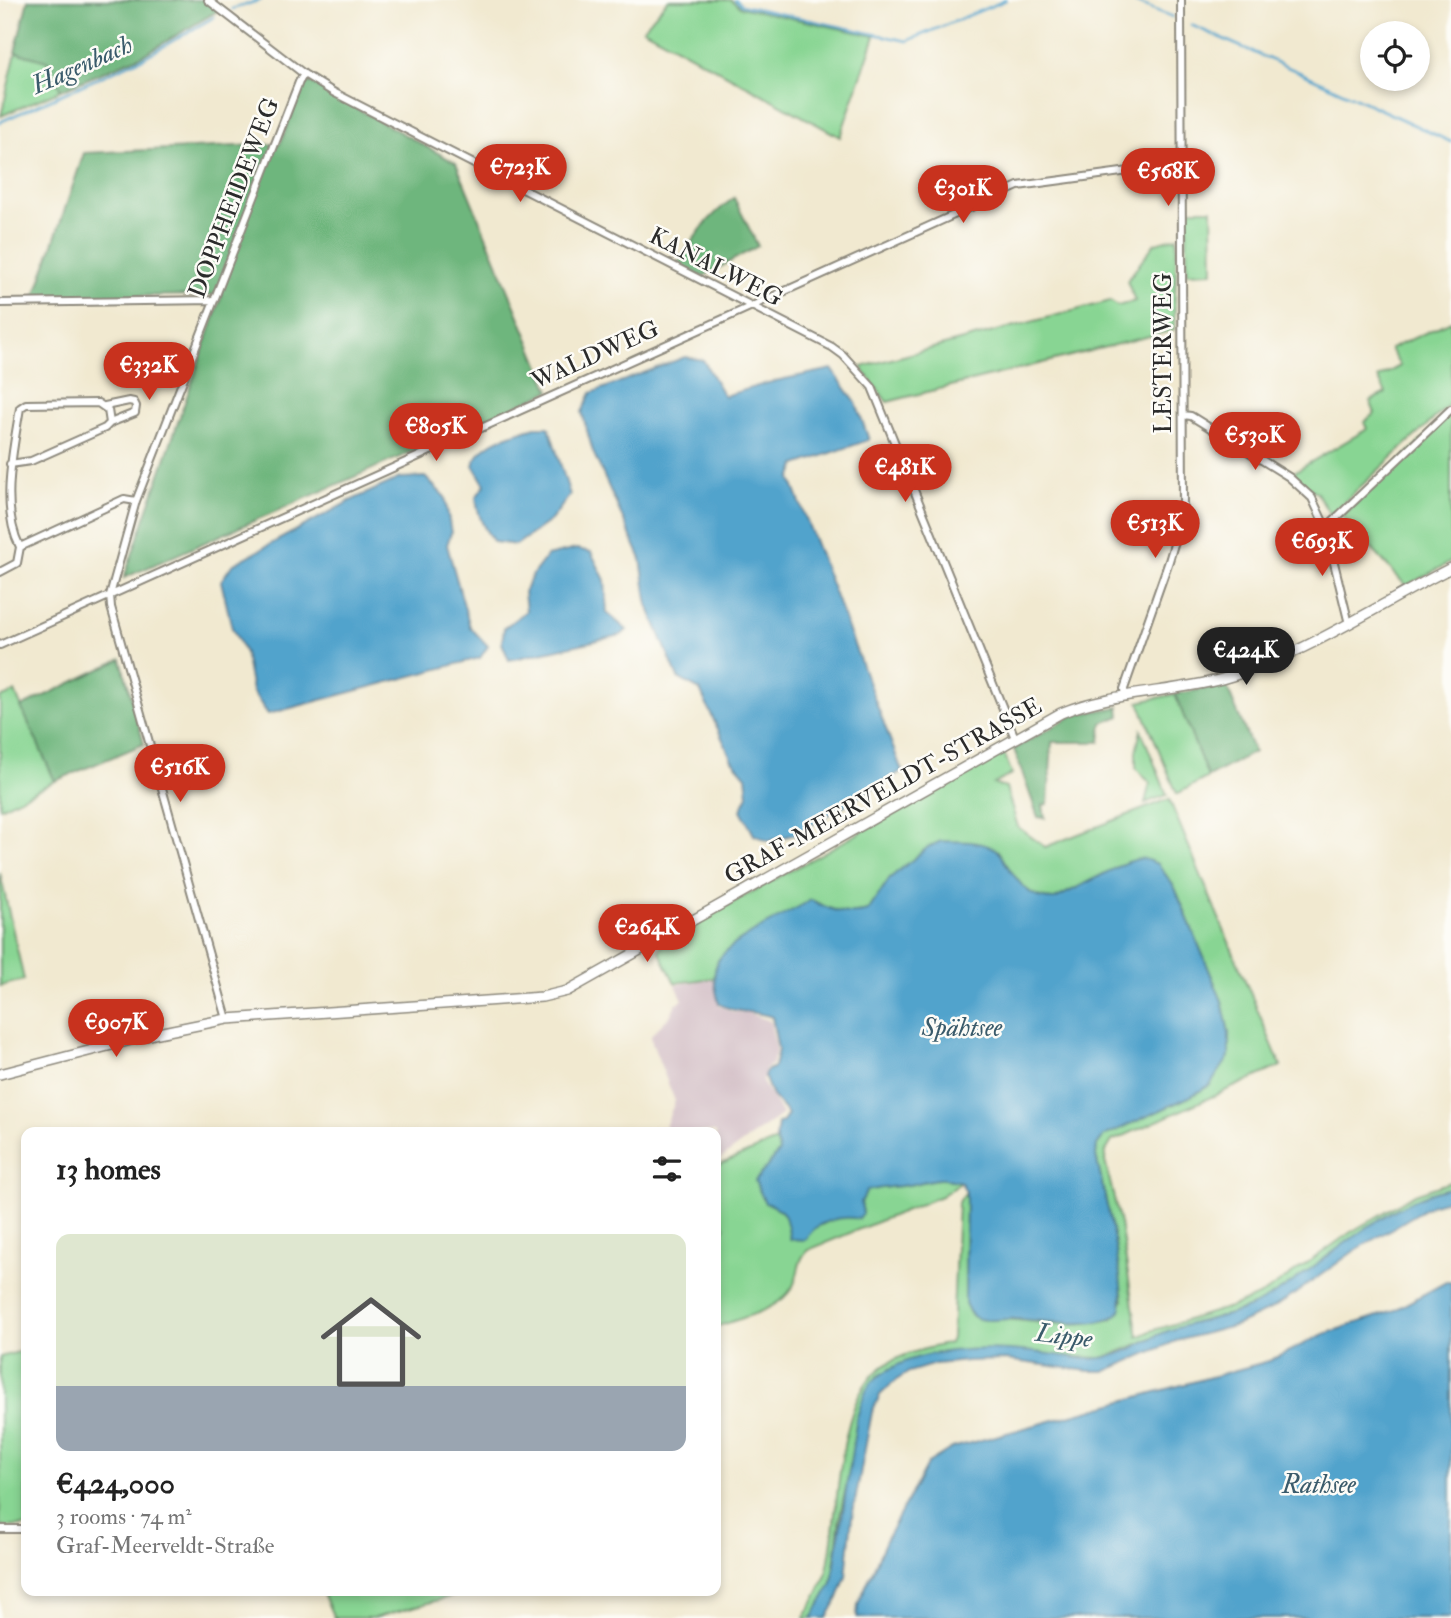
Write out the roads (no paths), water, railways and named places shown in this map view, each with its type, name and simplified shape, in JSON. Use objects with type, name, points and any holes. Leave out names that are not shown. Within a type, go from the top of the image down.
[{"type":"main road","name":"GRAF-MEERVELDT-STRASSE","points":[[0,1074],[227,1018],[542,997],[567,991],[1071,709],[1211,681],[1242,672],[1301,648],[1451,568]]},
{"type":"street","name":"KANALWEG","points":[[208,0],[304,74],[371,114],[832,347],[843,355],[872,387],[1015,738]]},
{"type":"street","name":"LESTERWEG","points":[[1125,697],[1124,689],[1183,514],[1181,0]]},
{"type":"street","name":"DOPPHEIDEWEG","points":[[227,1018],[114,620],[110,595],[136,501],[304,74]]},
{"type":"street","name":"WALDWEG","points":[[0,645],[1018,186],[1181,164]]},
{"type":"street","points":[[0,303],[214,300]]},
{"type":"street","points":[[10,464],[31,461],[105,428],[110,423],[135,413],[136,407],[134,402],[129,401],[105,406]]},
{"type":"street","points":[[0,572],[17,563],[20,547],[5,505],[5,489],[20,408],[26,404],[98,403],[105,406],[110,414],[110,423]]},
{"type":"street","points":[[1325,526],[1451,409]]},
{"type":"street","points":[[1183,415],[1191,415],[1295,481],[1312,498],[1325,526],[1349,624]]},
{"type":"street","points":[[20,547],[124,499],[136,501]]},
{"type":"street","points":[[0,1529],[21,1529]]},
{"type":"water","points":[[685,357],[703,360],[724,396],[775,381],[832,369],[856,403],[869,440],[796,465],[791,479],[902,771],[796,834],[768,841],[754,835],[741,810],[748,795],[746,776],[732,760],[700,690],[678,678],[648,606],[641,559],[593,452],[582,412],[591,393]]},
{"type":"water","points":[[535,427],[549,427],[570,495],[551,520],[516,545],[494,542],[480,516],[476,497],[485,485],[473,465],[490,444]]},
{"type":"water","points":[[425,477],[445,497],[451,533],[447,545],[470,627],[488,646],[480,658],[268,714],[252,691],[245,653],[232,628],[221,581],[232,565],[350,501],[400,478]]},
{"type":"water","points":[[576,549],[591,552],[605,580],[607,613],[627,630],[621,635],[509,660],[502,643],[504,628],[526,611],[524,592],[533,574],[547,556]]},
{"type":"water","name":"Spähtsee","points":[[941,841],[976,843],[995,849],[1025,888],[1046,899],[1055,899],[1127,862],[1142,858],[1158,864],[1175,888],[1222,1001],[1229,1033],[1229,1057],[1210,1085],[1104,1136],[1097,1145],[1096,1156],[1118,1260],[1122,1300],[1120,1310],[1113,1317],[1102,1321],[1072,1323],[988,1320],[972,1315],[965,1303],[966,1192],[961,1182],[937,1179],[867,1191],[861,1202],[863,1214],[859,1219],[828,1221],[821,1224],[805,1240],[790,1239],[782,1211],[765,1203],[755,1181],[779,1152],[776,1141],[778,1123],[783,1122],[788,1114],[772,1096],[764,1076],[766,1071],[774,1067],[778,1050],[772,1017],[719,1004],[714,977],[718,961],[724,953],[746,937],[811,900],[839,912],[868,911],[890,878],[928,847]]},
{"type":"water","points":[[1451,1188],[1451,1199],[1433,1204],[1354,1251],[1285,1301],[1261,1314],[1237,1325],[1176,1341],[1106,1371],[1006,1360],[968,1361],[935,1364],[909,1372],[895,1381],[880,1395],[872,1412],[852,1517],[846,1576],[827,1618],[812,1618],[832,1583],[857,1417],[867,1389],[879,1376],[915,1358],[958,1350],[1023,1351],[1087,1359],[1109,1357],[1165,1332],[1258,1304],[1380,1219],[1427,1194]]},
{"type":"water","name":"Rathsee","points":[[1446,1282],[1451,1282],[1451,1618],[857,1618],[858,1604],[887,1538],[928,1463],[952,1448],[1269,1361],[1324,1334],[1393,1311]]},
{"type":"waterway","name":"Hagenbach","points":[[232,9],[261,0]]},
{"type":"waterway","name":"Hagenbach","points":[[735,0],[741,5],[907,41],[1006,0]]},
{"type":"waterway","name":"Hagenbach","points":[[1130,0],[1173,17]]},
{"type":"waterway","name":"Hagenbach","points":[[0,122],[145,57],[214,17]]},
{"type":"waterway","name":"Hagenbach","points":[[1191,25],[1451,142]]},
{"type":"water label","name":"Lippe","points":[[1064,1336]]}]
